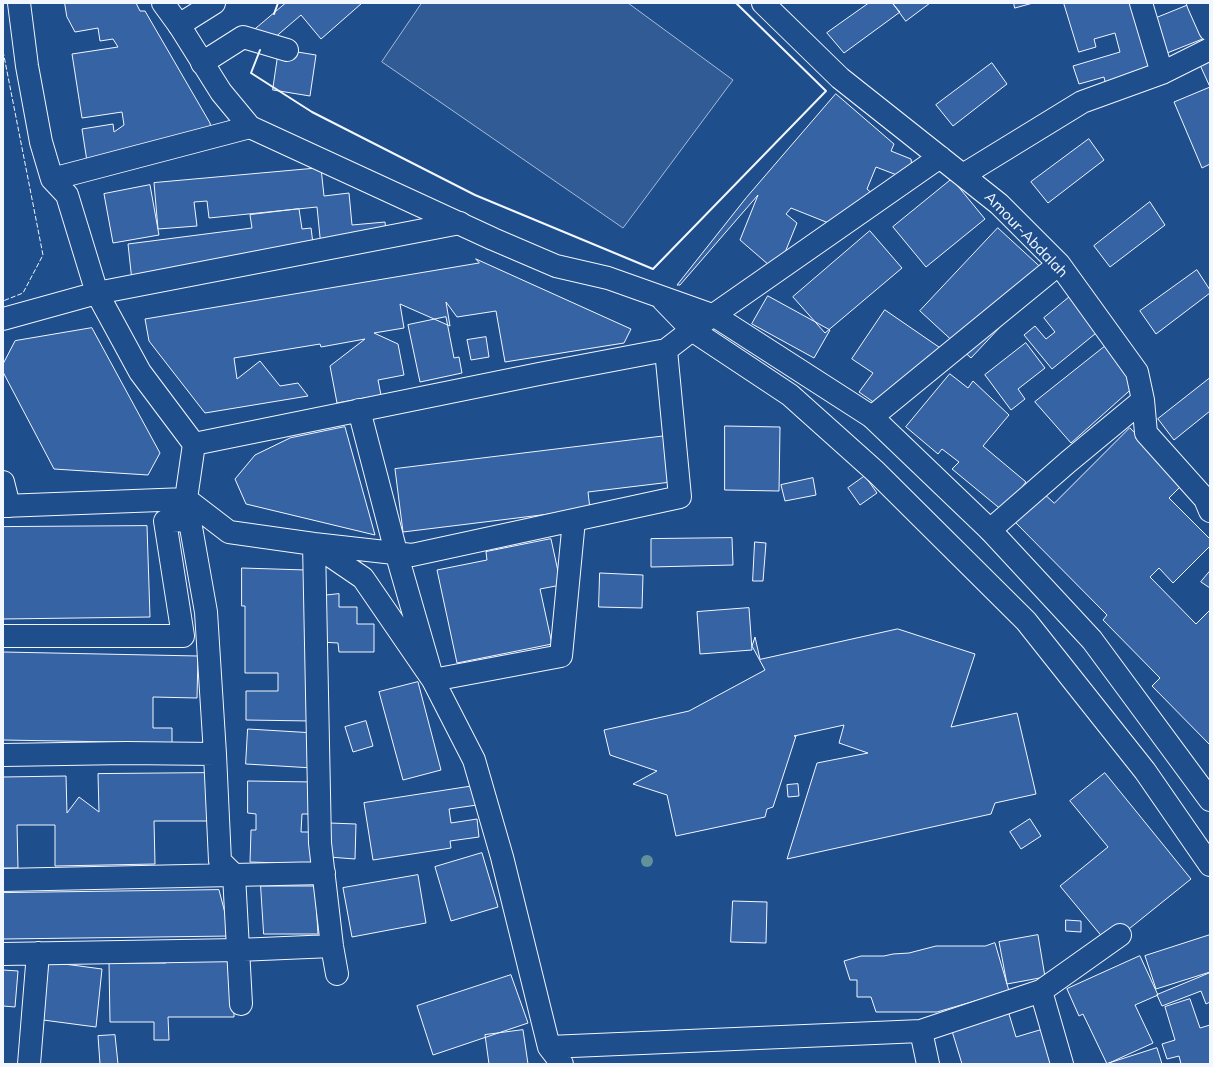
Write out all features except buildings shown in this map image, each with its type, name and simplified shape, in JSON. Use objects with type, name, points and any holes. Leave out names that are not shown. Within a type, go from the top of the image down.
[{"type":"street","points":[[19,3],[27,66],[41,142],[52,179],[67,196],[97,293],[140,372],[194,444],[186,499],[206,612],[220,861],[234,875],[241,1004]]},
{"type":"street","points":[[163,3],[179,25],[221,92],[250,127],[556,266],[608,278],[715,316],[872,417],[990,530],[1092,640],[1210,800]]},
{"type":"street","points":[[179,25],[214,3]]},
{"type":"street","name":"Amour-Abdalah","points":[[763,3],[840,78],[999,204],[1058,264],[1137,372],[1143,400],[1146,434],[1208,501]]},
{"type":"street","points":[[1141,3],[1162,73]]},
{"type":"street","points":[[202,63],[243,37],[287,50]]},
{"type":"street","points":[[964,175],[1082,102],[1162,73],[1210,49]]},
{"type":"street","points":[[52,179],[250,127]]},
{"type":"street","points":[[194,444],[666,350],[692,330],[715,316],[940,157]]},
{"type":"street","points":[[3,319],[97,293],[460,223]]},
{"type":"street","points":[[872,417],[1058,264]]},
{"type":"street","points":[[659,297],[692,330],[790,395],[876,472],[1026,621],[1145,771],[1210,865]]},
{"type":"street","points":[[3,482],[6,506],[186,499],[229,532],[314,544],[412,555],[680,497],[666,350]]},
{"type":"street","points":[[990,530],[1068,462],[1143,400]]},
{"type":"street","points":[[359,410],[396,552],[433,680]]},
{"type":"street","points":[[3,636],[183,636],[165,521],[190,520]]},
{"type":"street","points":[[433,680],[561,656],[574,520]]},
{"type":"street","points":[[314,544],[363,578],[433,680],[474,760],[502,857],[555,1056],[921,1031],[1041,991],[1120,935]]},
{"type":"street","points":[[314,544],[320,843],[332,946],[337,974]]},
{"type":"street","points":[[3,755],[126,753],[215,754]]},
{"type":"street","points":[[3,880],[324,873]]},
{"type":"street","points":[[3,954],[238,950],[332,946]]},
{"type":"street","points":[[29,1064],[38,953]]},
{"type":"street","points":[[1041,991],[1062,1064]]},
{"type":"street","points":[[921,1031],[928,1064]]},
{"type":"shaded area","points":[[422,3],[628,3],[733,80],[623,228],[382,62]]},
{"type":"fence","points":[[3,51],[43,255],[23,293],[3,301]]},
{"type":"wall","points":[[274,14],[278,3]]},
{"type":"wall","points":[[260,50],[251,73],[312,112],[475,195],[653,269],[826,91],[736,3]]}]
